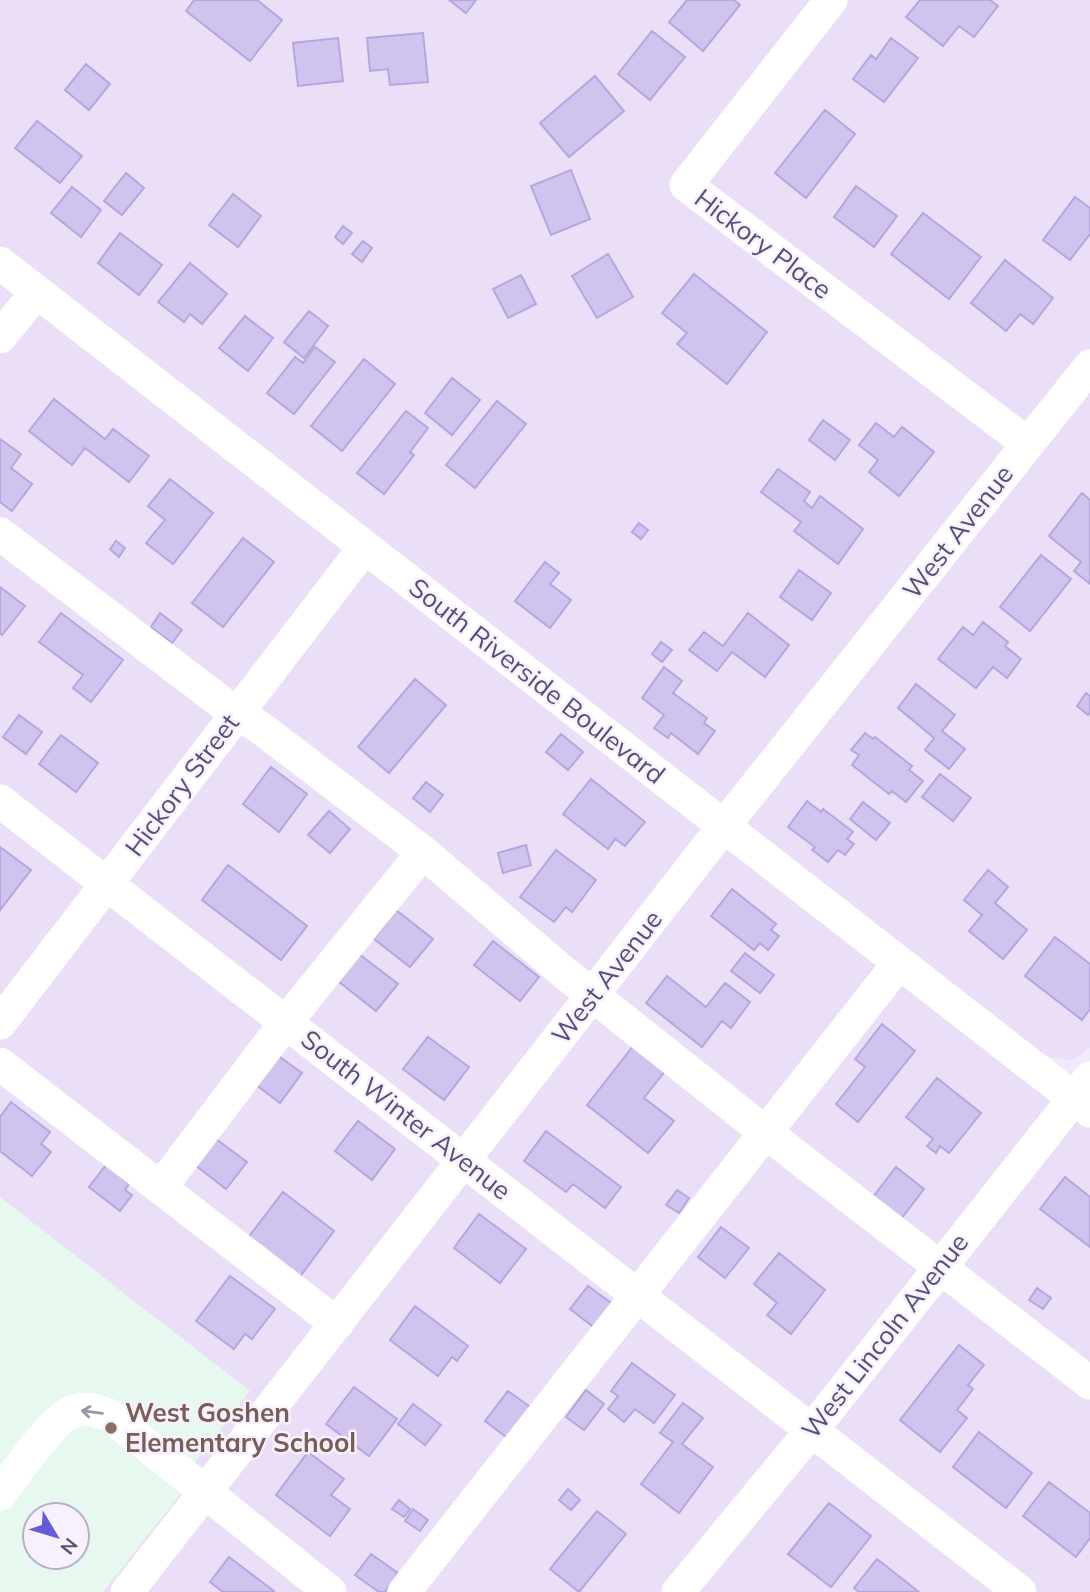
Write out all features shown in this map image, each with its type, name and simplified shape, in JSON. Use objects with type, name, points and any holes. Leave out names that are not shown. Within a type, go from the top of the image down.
[{"type":"street","name":"Hickory Place","points":[[831,0],[686,185],[1028,444]]},
{"type":"street","name":"South Riverside Boulevard","points":[[0,263],[899,963],[1085,1096]]},
{"type":"street","points":[[0,337],[37,292]]},
{"type":"street","name":"West Avenue","points":[[127,1592],[724,826],[1090,366]]},
{"type":"street","points":[[0,534],[423,852],[593,995],[765,1132],[1090,1383]]},
{"type":"street","name":"Hickory Street","points":[[0,1023],[364,548]]},
{"type":"street","name":"South Winter Avenue","points":[[0,801],[1020,1592]]},
{"type":"street","points":[[160,1187],[286,1022],[423,852]]},
{"type":"street","points":[[404,1592],[899,963]]},
{"type":"street","points":[[0,1064],[337,1324]]},
{"type":"street","name":"West Lincoln Avenue","points":[[678,1592],[812,1430],[940,1266],[1085,1096]]},
{"type":"street","points":[[0,1494],[51,1429],[71,1412],[89,1409],[109,1415],[330,1592]]},
{"type":"shaded area","points":[[0,0],[1090,0],[1090,1047],[1080,1056],[1069,1060],[1049,1057],[899,963],[1090,1113],[1090,1592],[0,1592]]},
{"type":"shaded area","name":"West Goshen Elementary School","points":[[0,1197],[250,1391],[193,1465],[178,1497],[103,1592],[0,1592]]},
{"type":"building","points":[[194,0],[257,0],[282,20],[250,61],[186,11]]},
{"type":"building","points":[[449,0],[476,0],[466,13]]},
{"type":"building","points":[[687,0],[734,0],[740,5],[703,51],[669,22]]},
{"type":"building","points":[[920,0],[990,0],[998,6],[974,37],[959,26],[943,46],[906,17]]},
{"type":"building","points":[[652,31],[685,57],[650,100],[618,74]]},
{"type":"building","points":[[423,33],[428,82],[390,85],[388,69],[370,71],[367,38]]},
{"type":"building","points":[[338,38],[343,81],[298,86],[293,43]]},
{"type":"building","points":[[891,38],[918,58],[884,102],[853,79],[871,55],[876,59]]},
{"type":"building","points":[[86,64],[110,84],[89,110],[65,90]]},
{"type":"building","points":[[595,76],[624,111],[569,157],[540,123]]},
{"type":"building","points":[[825,110],[855,134],[806,198],[775,173]]},
{"type":"building","points":[[37,121],[82,156],[60,183],[15,148]]},
{"type":"building","points":[[571,170],[590,219],[551,235],[531,186]]},
{"type":"building","points":[[126,173],[144,188],[122,215],[104,201]]},
{"type":"building","points":[[856,186],[897,216],[874,247],[834,217]]},
{"type":"building","points":[[72,187],[101,210],[81,237],[51,213]]},
{"type":"building","points":[[233,194],[261,216],[238,247],[209,225]]},
{"type":"building","points":[[1075,197],[1090,208],[1090,234],[1070,260],[1043,240]]},
{"type":"building","points":[[923,213],[981,257],[949,299],[891,254]]},
{"type":"building","points":[[343,226],[352,233],[343,244],[335,237]]},
{"type":"building","points":[[120,233],[162,265],[139,295],[98,263]]},
{"type":"building","points":[[363,241],[372,248],[362,262],[352,254]]},
{"type":"building","points":[[608,254],[633,297],[597,318],[572,276]]},
{"type":"building","points":[[1005,260],[1053,298],[1033,324],[1020,314],[1006,331],[971,303]]},
{"type":"building","points":[[190,263],[227,294],[202,324],[190,314],[184,322],[158,302]]},
{"type":"building","points":[[694,274],[767,332],[727,384],[677,344],[687,333],[662,313]]},
{"type":"building","points":[[521,275],[536,304],[508,318],[493,289]]},
{"type":"building","points":[[309,311],[328,326],[304,358],[284,342]]},
{"type":"building","points":[[245,316],[273,338],[248,371],[219,348]]},
{"type":"building","points":[[315,347],[335,362],[294,414],[267,393],[295,357],[303,363]]},
{"type":"building","points":[[364,359],[395,384],[342,451],[311,426]]},
{"type":"building","points":[[452,378],[480,400],[452,435],[425,413]]},
{"type":"building","points":[[54,399],[105,439],[113,429],[149,456],[129,482],[85,448],[72,465],[29,431]]},
{"type":"building","points":[[497,401],[526,424],[475,488],[446,465]]},
{"type":"building","points":[[406,411],[428,428],[410,452],[414,455],[384,494],[357,473]]},
{"type":"building","points":[[823,420],[850,440],[835,460],[809,440]]},
{"type":"building","points":[[876,423],[894,437],[902,427],[934,452],[899,496],[869,472],[878,460],[859,445]]},
{"type":"building","points":[[0,439],[21,454],[11,468],[32,484],[12,511],[0,502]]},
{"type":"building","points":[[778,469],[810,492],[804,501],[812,508],[820,496],[863,529],[838,564],[794,531],[801,522],[761,492]]},
{"type":"building","points":[[170,479],[213,513],[173,564],[146,543],[165,520],[148,506]]},
{"type":"building","points":[[1082,493],[1090,500],[1090,584],[1074,571],[1081,562],[1049,536]]},
{"type":"building","points":[[639,523],[648,530],[641,539],[632,532]]},
{"type":"building","points":[[243,538],[274,562],[223,627],[192,603]]},
{"type":"building","points":[[116,541],[125,548],[119,557],[110,549]]},
{"type":"building","points":[[1041,555],[1071,579],[1030,631],[1000,607]]},
{"type":"building","points":[[545,562],[559,573],[550,584],[571,600],[550,628],[515,601]]},
{"type":"building","points":[[799,570],[831,593],[812,620],[780,597]]},
{"type":"building","points":[[0,587],[25,606],[2,635],[0,633]]},
{"type":"building","points":[[61,613],[123,660],[91,702],[73,688],[83,675],[39,642]]},
{"type":"building","points":[[160,613],[182,630],[172,643],[151,627]]},
{"type":"building","points":[[748,613],[789,645],[765,677],[732,652],[717,671],[689,650],[704,632],[723,646]]},
{"type":"building","points":[[983,622],[1008,642],[1005,646],[1021,659],[1007,678],[993,667],[976,688],[938,659],[963,627],[973,635]]},
{"type":"building","points":[[661,642],[672,650],[662,662],[652,654]]},
{"type":"building","points":[[664,667],[682,681],[673,693],[707,718],[704,723],[715,731],[698,754],[671,733],[668,738],[654,728],[664,715],[642,698]]},
{"type":"building","points":[[415,679],[446,705],[389,773],[358,747]]},
{"type":"building","points":[[916,684],[955,715],[942,731],[965,749],[949,769],[925,750],[934,738],[898,708]]},
{"type":"building","points":[[1086,693],[1090,696],[1088,715],[1077,706]]},
{"type":"building","points":[[19,715],[42,732],[26,754],[3,737]]},
{"type":"building","points":[[865,733],[873,739],[875,737],[912,766],[909,770],[923,781],[906,802],[892,791],[889,794],[852,765],[859,755],[851,750]]},
{"type":"building","points":[[561,734],[583,752],[568,770],[546,752]]},
{"type":"building","points":[[61,735],[98,763],[76,792],[39,764]]},
{"type":"building","points":[[271,767],[307,794],[279,832],[243,804]]},
{"type":"building","points":[[940,774],[971,798],[953,821],[922,797]]},
{"type":"building","points":[[591,779],[645,822],[625,846],[615,839],[608,849],[563,814]]},
{"type":"building","points":[[426,782],[443,795],[430,812],[413,798]]},
{"type":"building","points":[[807,801],[821,812],[823,809],[853,832],[847,839],[854,844],[845,855],[838,850],[828,862],[812,850],[815,847],[788,827]]},
{"type":"building","points":[[863,802],[890,823],[876,840],[850,819]]},
{"type":"building","points":[[329,811],[350,829],[330,853],[308,835]]},
{"type":"building","points":[[526,845],[531,865],[503,873],[498,853]]},
{"type":"building","points":[[0,847],[31,870],[0,910]]},
{"type":"building","points":[[556,850],[596,880],[572,912],[566,907],[554,922],[520,897]]},
{"type":"building","points":[[228,865],[307,926],[281,960],[202,900]]},
{"type":"building","points":[[988,870],[1008,887],[995,903],[1027,930],[1003,959],[969,931],[982,915],[964,900]]},
{"type":"building","points":[[732,889],[776,924],[771,930],[779,936],[768,950],[760,943],[754,950],[711,916]]},
{"type":"building","points":[[396,910],[433,939],[410,967],[374,939]]},
{"type":"building","points":[[1055,937],[1090,964],[1090,1009],[1082,1020],[1025,976]]},
{"type":"building","points":[[493,941],[539,977],[520,1001],[474,965]]},
{"type":"building","points":[[745,953],[774,975],[760,993],[731,971]]},
{"type":"building","points":[[359,954],[398,984],[376,1011],[338,981]]},
{"type":"building","points":[[667,976],[706,1007],[725,983],[750,1002],[731,1028],[722,1021],[702,1047],[646,1003]]},
{"type":"building","points":[[882,1024],[915,1051],[858,1122],[836,1104],[865,1067],[855,1059]]},
{"type":"building","points":[[428,1037],[469,1067],[444,1100],[403,1069]]},
{"type":"building","points":[[634,1045],[666,1070],[644,1098],[674,1121],[648,1153],[587,1105]]},
{"type":"building","points":[[277,1055],[302,1073],[280,1103],[255,1084]]},
{"type":"building","points":[[937,1078],[981,1113],[949,1153],[940,1146],[936,1153],[927,1146],[933,1139],[906,1117]]},
{"type":"building","points":[[11,1102],[50,1132],[41,1144],[51,1152],[32,1176],[0,1151],[0,1117]]},
{"type":"building","points":[[358,1121],[395,1149],[372,1180],[335,1151]]},
{"type":"building","points":[[546,1131],[621,1187],[605,1208],[573,1184],[566,1192],[524,1161]]},
{"type":"building","points":[[216,1139],[247,1162],[226,1189],[195,1165]]},
{"type":"building","points":[[106,1165],[129,1184],[125,1190],[132,1195],[120,1211],[89,1187]]},
{"type":"building","points":[[896,1167],[924,1189],[901,1219],[873,1197]]},
{"type":"building","points":[[1065,1177],[1090,1197],[1090,1247],[1040,1209]]},
{"type":"building","points":[[677,1190],[689,1198],[679,1213],[666,1205]]},
{"type":"building","points":[[283,1192],[334,1231],[299,1278],[244,1243]]},
{"type":"building","points":[[479,1214],[526,1249],[500,1283],[454,1248]]},
{"type":"building","points":[[721,1227],[749,1248],[725,1278],[698,1257]]},
{"type":"building","points":[[779,1253],[825,1290],[791,1334],[767,1315],[777,1303],[754,1284]]},
{"type":"building","points":[[230,1276],[275,1309],[252,1339],[245,1334],[234,1349],[196,1321]]},
{"type":"building","points":[[588,1286],[618,1308],[600,1332],[570,1309]]},
{"type":"building","points":[[1037,1288],[1051,1298],[1043,1309],[1029,1300]]},
{"type":"building","points":[[415,1306],[468,1346],[457,1361],[452,1357],[438,1376],[390,1340]]},
{"type":"building","points":[[959,1345],[984,1365],[968,1385],[973,1389],[957,1410],[967,1418],[940,1452],[900,1420]]},
{"type":"building","points":[[632,1363],[675,1395],[654,1423],[635,1409],[624,1422],[608,1409],[618,1396],[611,1391]]},
{"type":"building","points":[[354,1387],[397,1419],[369,1456],[326,1424]]},
{"type":"building","points":[[586,1390],[604,1404],[584,1430],[566,1417]]},
{"type":"building","points":[[508,1391],[533,1409],[510,1440],[485,1421]]},
{"type":"building","points":[[683,1403],[703,1418],[682,1444],[713,1467],[679,1513],[641,1484],[673,1442],[660,1433]]},
{"type":"building","points":[[413,1404],[441,1425],[425,1445],[398,1424]]},
{"type":"building","points":[[979,1432],[1032,1473],[1006,1508],[953,1467]]},
{"type":"building","points":[[308,1452],[344,1479],[331,1495],[350,1509],[330,1536],[276,1495]]},
{"type":"building","points":[[1049,1482],[1090,1513],[1090,1538],[1076,1557],[1023,1516]]},
{"type":"building","points":[[568,1489],[580,1500],[571,1510],[559,1500]]},
{"type":"building","points":[[399,1500],[410,1509],[404,1517],[392,1509]]},
{"type":"building","points":[[829,1503],[871,1536],[831,1587],[788,1554]]},
{"type":"building","points":[[413,1509],[428,1520],[420,1531],[405,1521]]},
{"type":"building","points":[[597,1511],[626,1534],[579,1592],[550,1569]]},
{"type":"building","points":[[371,1554],[398,1573],[385,1592],[379,1592],[355,1575]]},
{"type":"building","points":[[229,1557],[274,1591],[223,1592],[210,1582]]},
{"type":"building","points":[[877,1559],[919,1592],[859,1592],[854,1588]]},
{"type":"place","name":"West Goshen Elementary School","points":[[111,1428]]}]
